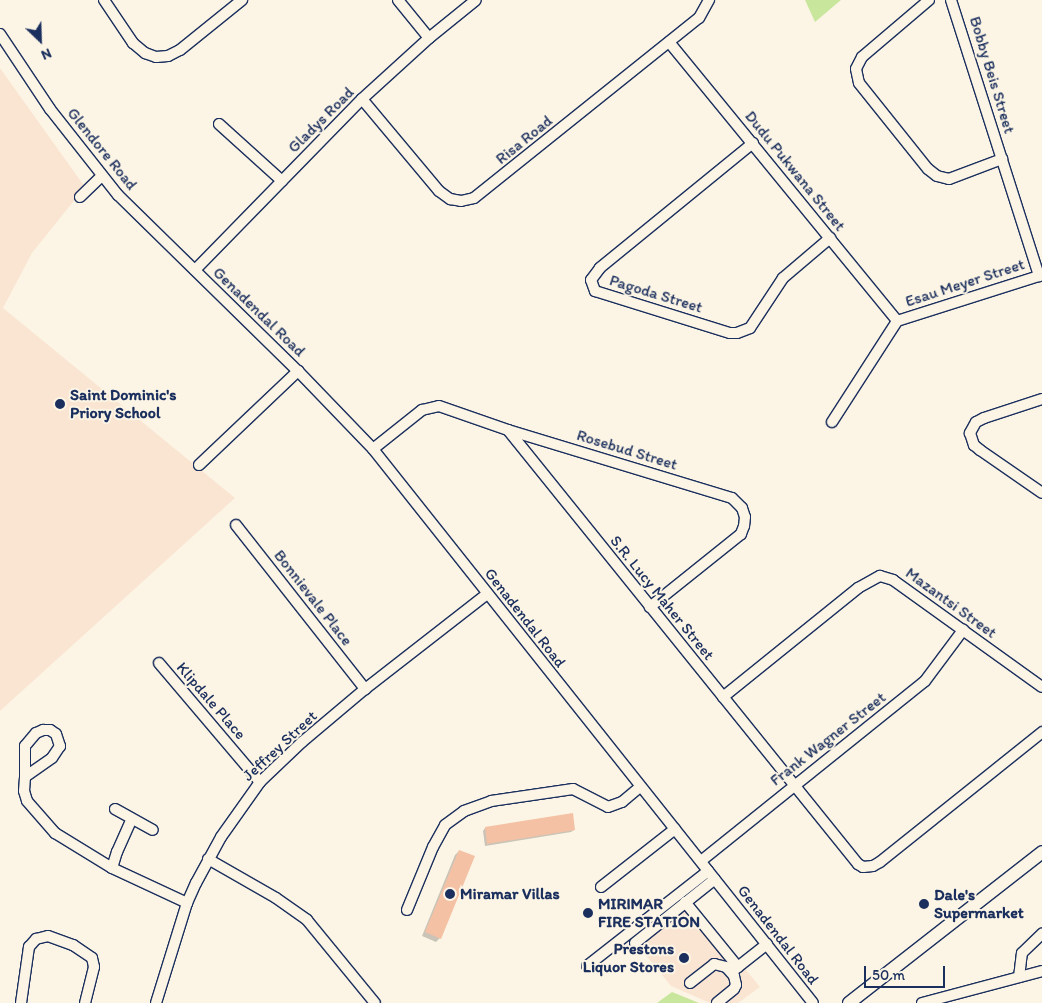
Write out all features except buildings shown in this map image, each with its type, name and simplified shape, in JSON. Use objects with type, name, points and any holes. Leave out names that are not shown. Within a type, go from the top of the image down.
[{"type":"main road","points":[[849,1003],[1042,852]]},
{"type":"street","points":[[104,0],[133,43],[145,53],[156,57],[168,56],[180,50],[242,0]]},
{"type":"street","points":[[398,0],[428,38]]},
{"type":"street","name":"Gladys Road","points":[[194,270],[362,99],[428,38],[476,0]]},
{"type":"street","name":"Risa Road","points":[[362,99],[439,191],[450,199],[460,201],[474,198],[698,18],[709,0]]},
{"type":"street","name":"Bobby Beis Street","points":[[929,0],[862,57],[856,69],[859,83],[922,162],[937,176],[948,179],[1002,159]]},
{"type":"street","name":"Bobby Beis Street","points":[[952,0],[1040,275]]},
{"type":"street","name":"Glendore Road","points":[[0,34],[50,109],[102,176],[136,214],[194,270]]},
{"type":"street","name":"Dudu Pukwana Street","points":[[669,42],[897,321]]},
{"type":"street","points":[[219,124],[282,181]]},
{"type":"street","name":"Pagoda Street","points":[[753,143],[600,268],[591,280],[595,291],[730,333],[737,333],[750,328],[783,278],[830,238]]},
{"type":"street","points":[[80,197],[102,176]]},
{"type":"street","name":"Genadendal Road","points":[[194,270],[298,371],[373,449],[813,1003]]},
{"type":"street","name":"Esau Meyer Street","points":[[832,422],[897,321],[1040,275]]},
{"type":"street","points":[[199,465],[298,371]]},
{"type":"street","points":[[1042,400],[984,418],[976,422],[970,433],[974,445],[1042,494]]},
{"type":"street","name":"Rosebud Street","points":[[373,449],[422,410],[430,407],[452,409],[508,430],[722,493],[738,503],[745,517],[744,526],[735,540],[650,607]]},
{"type":"street","name":"S.R. Lucy Maher Street","points":[[508,430],[794,785]]},
{"type":"street","name":"Bonnievale Place","points":[[236,525],[365,690]]},
{"type":"street","name":"Mazantsi Street","points":[[723,697],[858,588],[880,576],[893,580],[1042,687]]},
{"type":"street","name":"Jeffrey Street","points":[[156,1003],[187,903],[208,859],[238,811],[260,782],[302,742],[487,594]]},
{"type":"street","name":"Frank Wagner Street","points":[[701,861],[925,681],[963,630]]},
{"type":"street","name":"Klipdale Place","points":[[159,663],[260,782]]},
{"type":"street","points":[[25,777],[57,753],[60,746],[56,734],[50,730],[43,730],[29,740],[25,746],[23,757],[24,791],[27,802],[52,830],[112,868],[187,903]]},
{"type":"street","points":[[794,785],[858,864],[868,868],[880,862],[1042,732]]},
{"type":"street","points":[[407,910],[433,847],[445,826],[464,811],[490,801],[573,789],[608,807],[622,802],[640,787]]},
{"type":"street","points":[[115,809],[153,830]]},
{"type":"street","points":[[112,868],[116,852],[132,818]]},
{"type":"street","points":[[601,887],[675,829]]},
{"type":"street","points":[[208,859],[276,898],[308,920],[375,1003]]},
{"type":"street","points":[[634,943],[685,902],[712,875]]},
{"type":"street","points":[[587,966],[712,875]]},
{"type":"street","points":[[685,902],[734,969],[734,989],[717,1003]]},
{"type":"street","points":[[1019,976],[1022,954],[1042,934]]},
{"type":"street","points":[[21,1003],[29,947],[36,940],[48,936],[73,945],[92,958],[94,967],[85,1003]]},
{"type":"street","points":[[734,969],[766,944]]},
{"type":"street","points":[[690,983],[714,964],[734,969]]},
{"type":"street","points":[[922,1003],[1042,971]]},
{"type":"shaded area","name":"Saint Dominic's Priory School","points":[[0,68],[85,187],[32,253],[3,308],[235,498],[0,711]]},
{"type":"shaded area","points":[[690,901],[760,987],[738,1003],[710,1003],[671,986],[636,943]]},
{"type":"green space","points":[[805,0],[841,0],[815,22]]},
{"type":"green space","points":[[672,992],[699,1003],[657,1003]]},
{"type":"place","name":"Saint Dominic's Priory School","points":[[60,404]]},
{"type":"place","name":"Miramar Villas","points":[[450,894]]},
{"type":"place","name":"Dale's Supermarket","points":[[924,904]]},
{"type":"place","name":"MIRIMAR FIRE STATION","points":[[588,913]]},
{"type":"place","name":"Prestons Liquor Stores","points":[[684,958]]}]
